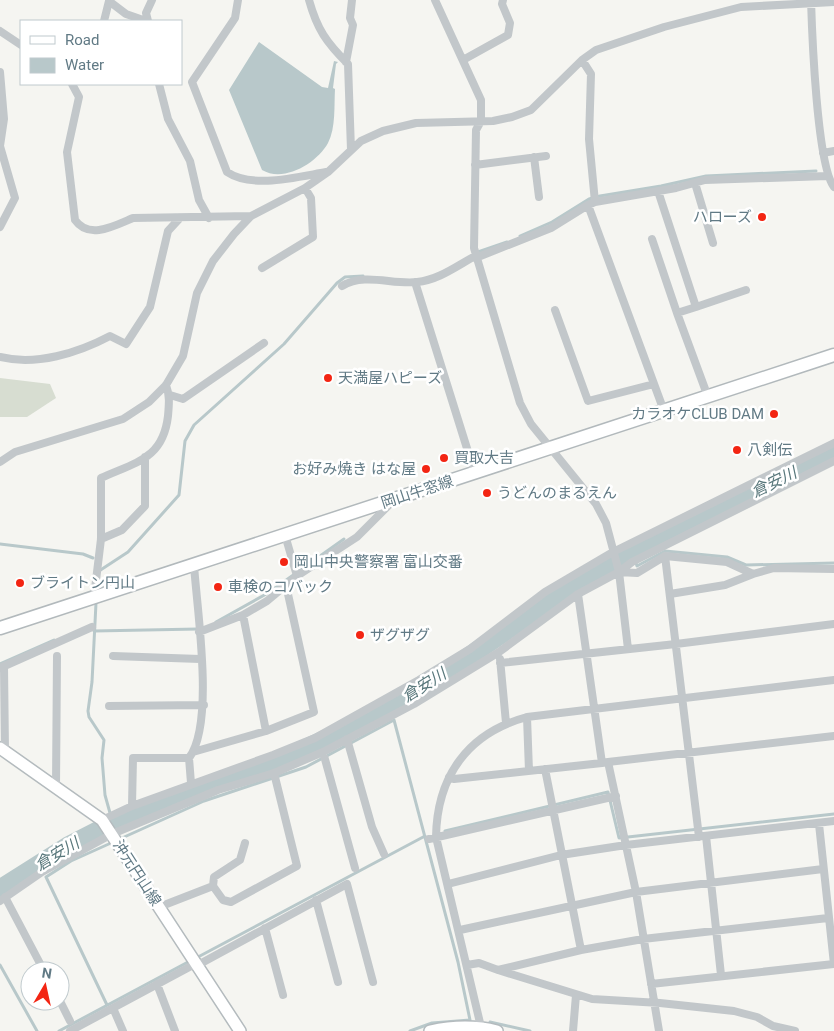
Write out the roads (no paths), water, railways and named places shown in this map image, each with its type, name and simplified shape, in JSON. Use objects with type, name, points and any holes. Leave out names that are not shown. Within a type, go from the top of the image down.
[{"type":"main road","name":"岡山牛窓線","points":[[0,628],[550,450],[834,355]]},
{"type":"main road","name":"沖元円山線","points":[[2,749],[56,786],[107,827],[240,1031]]},
{"type":"main road","points":[[436,1030],[452,1027],[481,1027],[497,1031]]},
{"type":"street","points":[[147,20],[146,13],[152,0]]},
{"type":"street","points":[[238,0],[235,18],[192,82],[227,172],[238,180],[295,179],[328,172]]},
{"type":"street","points":[[309,0],[316,24],[326,41],[346,62]]},
{"type":"street","points":[[351,150],[346,62],[353,25],[350,18],[352,0]]},
{"type":"street","points":[[435,0],[481,100],[481,121],[476,130],[476,254],[520,403],[531,424],[550,450],[596,504],[606,523],[618,569],[628,649]]},
{"type":"street","points":[[104,20],[109,1],[126,14],[144,20]]},
{"type":"street","points":[[463,60],[508,35],[510,23],[501,1]]},
{"type":"street","points":[[811,1],[823,153],[828,176],[834,187]]},
{"type":"street","points":[[0,462],[15,452],[123,419],[149,402],[166,385],[183,356],[188,343],[197,292],[213,261],[251,216],[305,188],[328,172],[361,141],[376,134],[416,123],[493,121],[512,117],[530,110],[582,60],[596,50],[740,4],[834,2]]},
{"type":"street","points":[[0,31],[20,44]]},
{"type":"street","points":[[582,60],[591,74],[589,139],[593,200],[664,411]]},
{"type":"street","points":[[0,72],[4,119],[0,146],[15,198],[0,227]]},
{"type":"street","points":[[72,85],[79,98],[67,152],[75,220],[81,229],[89,232],[115,226],[133,218],[251,216]]},
{"type":"street","points":[[159,85],[168,119],[190,161],[199,200],[209,218]]},
{"type":"street","points":[[823,153],[834,151]]},
{"type":"street","points":[[475,165],[546,156]]},
{"type":"street","points":[[534,157],[539,197]]},
{"type":"street","points":[[342,286],[353,279],[415,282],[430,280],[476,254],[551,228],[593,200],[731,179],[828,176]]},
{"type":"street","points":[[695,183],[713,243]]},
{"type":"street","points":[[262,268],[312,237],[311,198],[305,188]]},
{"type":"street","points":[[658,191],[696,307]]},
{"type":"street","points":[[0,357],[28,360],[67,354],[110,336],[126,344],[150,307],[168,231],[180,218]]},
{"type":"street","points":[[652,239],[708,397]]},
{"type":"street","points":[[415,282],[475,474]]},
{"type":"street","points":[[677,313],[746,290]]},
{"type":"street","points":[[556,310],[588,401],[654,384]]},
{"type":"street","points":[[170,395],[183,399],[264,343]]},
{"type":"street","points":[[94,597],[101,539],[101,478],[145,457],[160,445],[166,431],[170,395],[166,385]]},
{"type":"street","points":[[38,961],[3,899],[107,827],[132,806],[315,738],[406,690],[470,649],[544,592],[614,554],[834,443]]},
{"type":"street","points":[[101,539],[122,530],[144,506],[145,457]]},
{"type":"street","points":[[107,827],[218,790],[275,776],[324,755],[499,652],[578,594],[618,569],[834,460]]},
{"type":"street","points":[[198,630],[243,615],[267,601],[286,585],[296,573],[357,537],[395,500]]},
{"type":"street","points":[[285,535],[296,573]]},
{"type":"street","points":[[618,569],[637,572],[665,556],[727,562],[753,574]]},
{"type":"street","points":[[665,556],[700,833],[710,883],[722,975]]},
{"type":"street","points":[[191,783],[191,755],[200,730],[204,705],[194,564]]},
{"type":"street","points":[[670,594],[725,585],[774,568],[834,569]]},
{"type":"street","points":[[132,806],[133,758],[191,755],[266,731],[314,712],[286,585]]},
{"type":"street","points":[[578,594],[605,762],[636,892],[659,1031]]},
{"type":"street","points":[[243,615],[266,731]]},
{"type":"street","points":[[500,663],[676,644],[834,624]]},
{"type":"street","points":[[2,749],[2,667],[92,626]]},
{"type":"street","points":[[499,652],[506,723]]},
{"type":"street","points":[[56,786],[57,656]]},
{"type":"street","points":[[113,656],[200,658]]},
{"type":"street","points":[[481,1027],[460,930],[433,838],[443,789],[455,766],[472,745],[506,723],[527,717],[834,680]]},
{"type":"street","points":[[406,690],[413,702]]},
{"type":"street","points":[[109,706],[204,705]]},
{"type":"street","points":[[527,717],[530,771]]},
{"type":"street","points":[[449,777],[454,779],[530,771],[834,736]]},
{"type":"street","points":[[348,742],[372,826],[384,854]]},
{"type":"street","points":[[324,755],[356,868]]},
{"type":"street","points":[[546,769],[570,904],[581,950]]},
{"type":"street","points":[[246,843],[240,860],[214,877],[213,886],[223,900],[231,902],[297,866],[275,776]]},
{"type":"street","points":[[433,838],[552,807],[612,796]]},
{"type":"street","points":[[448,884],[561,854],[625,840],[834,822]]},
{"type":"street","points":[[651,984],[834,964],[819,824]]},
{"type":"street","points":[[460,930],[570,904],[636,892],[823,869]]},
{"type":"street","points":[[70,1031],[347,884],[372,982]]},
{"type":"street","points":[[159,907],[213,886]]},
{"type":"street","points":[[316,900],[338,982]]},
{"type":"street","points":[[498,970],[581,950],[643,938],[828,918]]},
{"type":"street","points":[[265,928],[283,995]]},
{"type":"street","points":[[467,965],[479,963],[592,999],[734,1011],[757,1018],[773,1026],[795,1031]]},
{"type":"street","points":[[157,984],[175,1031]]},
{"type":"street","points":[[573,1031],[576,995]]},
{"type":"street","points":[[113,1008],[123,1031]]},
{"type":"street","points":[[65,1011],[70,1021]]},
{"type":"water","points":[[259,42],[322,87],[328,88],[334,61],[338,62],[336,64],[333,88],[335,89],[333,124],[328,143],[308,164],[299,169],[280,174],[262,170],[229,90]]},
{"type":"waterway","points":[[520,236],[552,222],[589,199],[600,196],[706,176],[816,171]]},
{"type":"waterway","points":[[475,253],[507,242]]},
{"type":"waterway","points":[[99,571],[128,552],[179,495],[185,441],[194,425],[284,344],[337,283],[345,277],[363,276]]},
{"type":"waterway","name":"倉安川","points":[[0,889],[68,846],[115,822],[202,788],[275,763],[417,692],[554,598],[622,557],[834,452]]},
{"type":"waterway","points":[[216,622],[268,593],[344,539]]},
{"type":"waterway","points":[[0,544],[83,554],[93,558]]},
{"type":"waterway","points":[[636,563],[637,566],[665,551],[727,557],[746,565],[834,563]]},
{"type":"waterway","name":"倉安川","points":[[631,553],[633,558]]},
{"type":"waterway","points":[[96,603],[92,682],[88,711],[89,717],[104,740],[102,758],[105,795],[110,813]]},
{"type":"waterway","points":[[94,631],[198,629]]},
{"type":"waterway","points":[[0,664],[54,640]]},
{"type":"waterway","points":[[122,838],[204,801],[306,767],[394,720],[458,962],[470,1020]]},
{"type":"waterway","points":[[445,831],[608,792],[619,838],[834,814]]},
{"type":"waterway","points":[[198,957],[425,836]]},
{"type":"waterway","points":[[107,1005],[46,877],[71,861],[111,843]]},
{"type":"waterway","points":[[59,1031],[188,962]]},
{"type":"waterway","points":[[0,965],[37,1031]]},
{"type":"waterway","points":[[410,1031],[432,1023],[470,1020]]},
{"type":"waterway","points":[[490,1022],[530,1031]]},
{"type":"place","name":"ハローズ","points":[[762,217]]},
{"type":"place","name":"天満屋ハピーズ","points":[[328,378]]},
{"type":"place","name":"カラオケCLUB DAM","points":[[774,414]]},
{"type":"place","name":"八剣伝","points":[[737,450]]},
{"type":"place","name":"買取大吉","points":[[444,458]]},
{"type":"place","name":"お好み焼き はな屋","points":[[426,469]]},
{"type":"place","name":"うどんのまるえん","points":[[487,493]]},
{"type":"place","name":"岡山中央警察署 富山交番","points":[[284,562]]},
{"type":"place","name":"ブライトン円山","points":[[20,583]]},
{"type":"place","name":"車検のコバック","points":[[218,587]]},
{"type":"place","name":"ザグザグ","points":[[360,635]]}]
